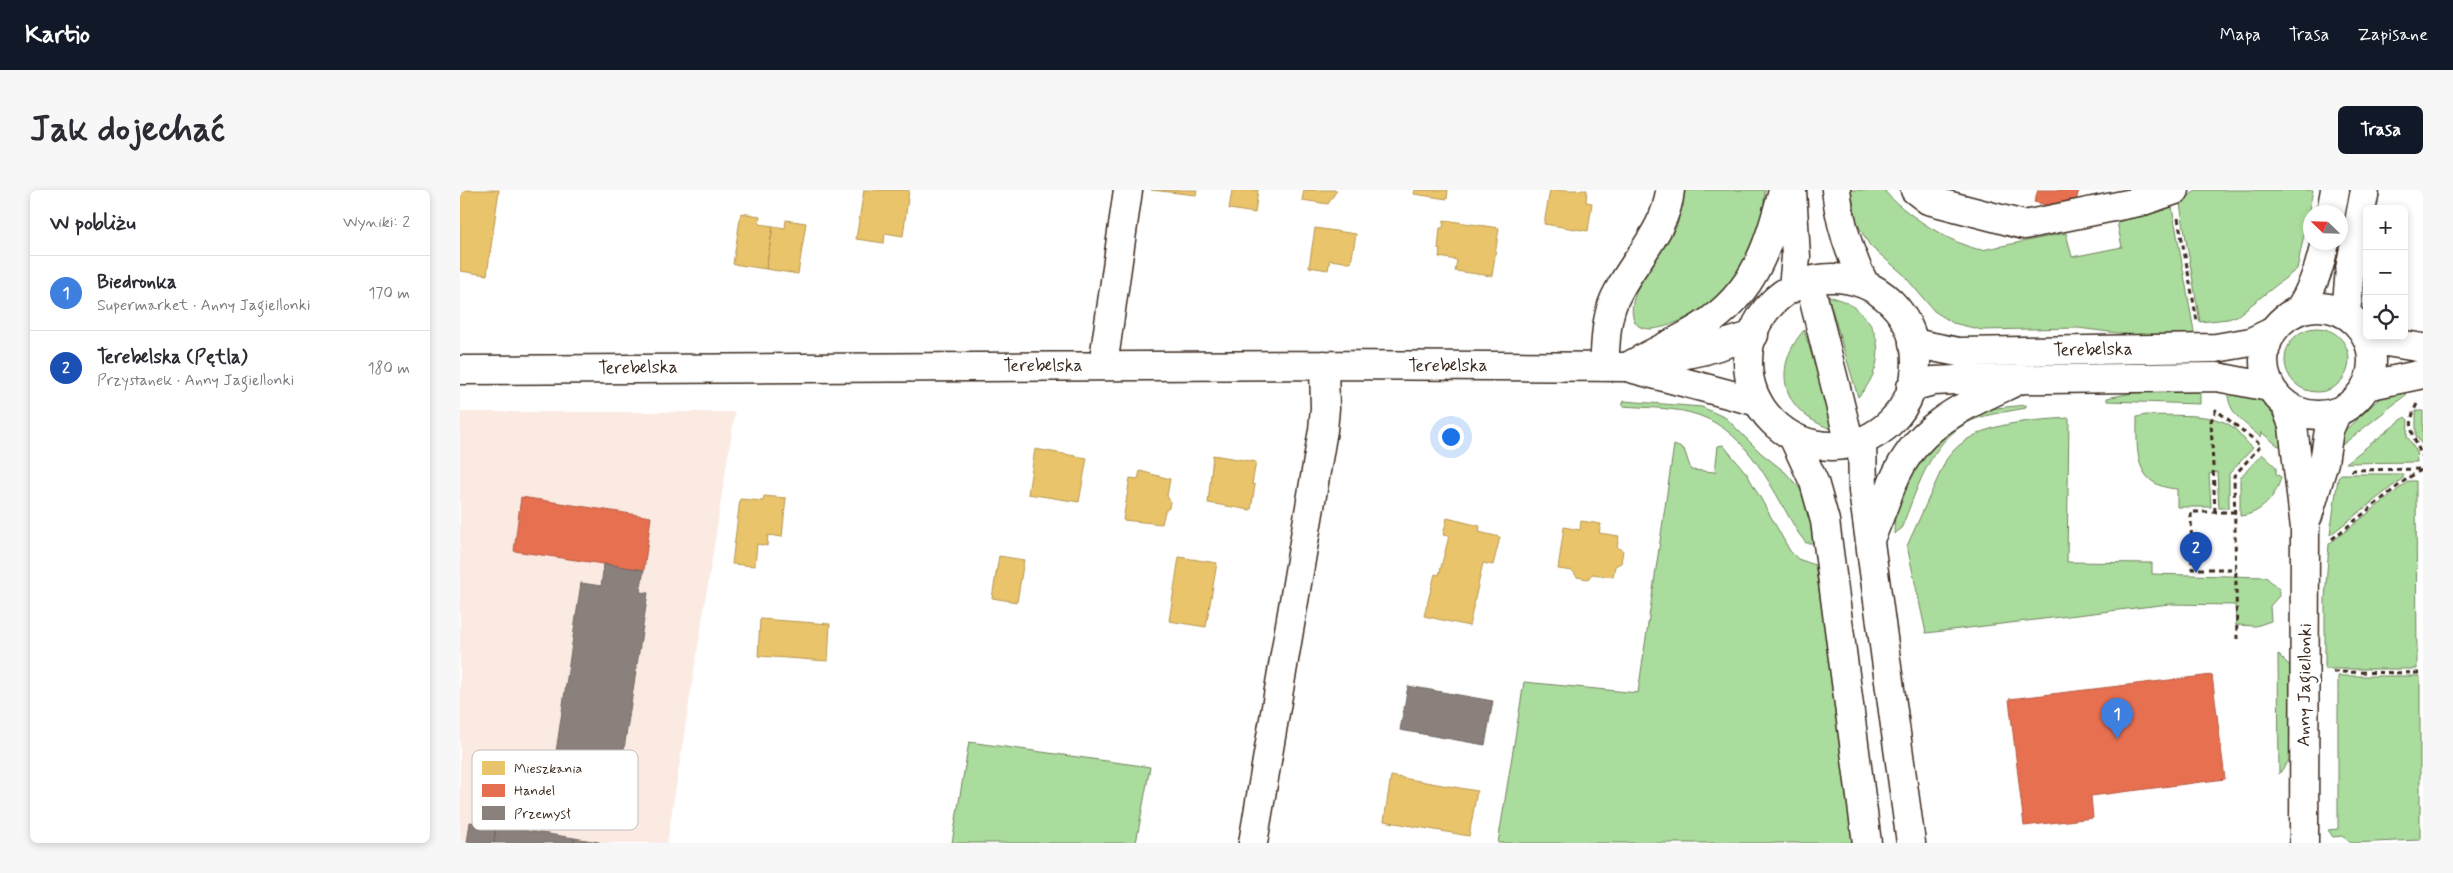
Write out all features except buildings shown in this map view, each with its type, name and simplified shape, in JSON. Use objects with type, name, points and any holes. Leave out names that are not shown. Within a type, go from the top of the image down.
[{"type":"street","points":[[1103,366],[1128,190]]},
{"type":"street","points":[[1670,190],[1658,226],[1615,298],[1608,317],[1615,367],[1699,328],[1714,318],[1742,290],[1758,269],[1765,253],[1783,190]]},
{"type":"street","points":[[1792,190],[1796,257],[1801,284],[1856,442],[1911,843]]},
{"type":"street","points":[[1836,190],[1843,231],[1849,250],[1864,282]]},
{"type":"street","points":[[1915,190],[1928,200],[2024,225],[2143,201],[2174,191]]},
{"type":"street","points":[[2332,205],[2335,190]]},
{"type":"street","points":[[2346,314],[2350,270],[2365,190]]},
{"type":"street","points":[[2299,310],[2314,285],[2324,250]]},
{"type":"street","points":[[1835,278],[1864,282],[1886,293],[1907,322],[1916,364],[1911,386],[1900,410],[1891,420],[1856,442],[1817,446],[1794,439],[1773,424],[1758,402],[1753,390],[1749,366],[1754,335],[1771,306],[1801,284],[1835,278]]},
{"type":"street","points":[[2363,332],[2355,321],[2346,314],[2325,307],[2299,310],[2287,316],[2272,332],[2265,348],[2263,361],[2278,396],[2311,416],[2337,412],[2358,397],[2366,386],[2372,361],[2368,340]]},
{"type":"street","name":"Terebelska","points":[[1913,343],[1958,352],[2216,348],[2251,342],[2272,332]]},
{"type":"street","name":"Terebelska","points":[[460,370],[1103,366],[1615,367],[1705,350],[1754,335]]},
{"type":"street","points":[[2374,340],[2423,348]]},
{"type":"street","points":[[1253,843],[1323,430],[1325,408],[1324,366]]},
{"type":"street","name":"Terebelska","points":[[1615,367],[1758,402]]},
{"type":"street","points":[[2366,386],[2423,374]]},
{"type":"street","name":"Terebelska","points":[[1911,386],[1948,380],[2217,377],[2278,396]]},
{"type":"street","points":[[1870,539],[1884,511],[1893,482],[1918,440],[1954,411],[2022,379]]},
{"type":"street","name":"Anny Jagiellonki","points":[[2278,396],[2293,426],[2305,528],[2304,843]]},
{"type":"street","name":"Anny Jagiellonki","points":[[2305,528],[2324,462],[2329,430],[2337,412]]},
{"type":"street","points":[[1794,439],[1814,482],[1825,521],[1867,843]]},
{"type":"path","points":[[2174,191],[2199,331]]},
{"type":"path","points":[[2417,403],[2411,415],[2413,438],[2423,457]]},
{"type":"path","points":[[2215,512],[2211,421],[2216,410],[2261,445],[2234,476],[2237,639]]},
{"type":"path","points":[[2348,469],[2423,469]]},
{"type":"path","points":[[2331,540],[2408,478],[2423,469]]},
{"type":"path","points":[[2235,512],[2192,512],[2192,569],[2236,569]]},
{"type":"path","points":[[2330,672],[2423,673]]},
{"type":"shaded area","points":[[460,412],[735,412],[667,843],[460,843]]},
{"type":"green space","points":[[1683,190],[1765,190],[1758,239],[1742,270],[1729,287],[1711,304],[1673,324],[1647,329],[1638,326],[1633,317],[1634,297],[1644,276],[1676,226],[1678,207],[1683,207]]},
{"type":"green space","points":[[1850,190],[1884,190],[1915,218],[1929,227],[1957,242],[1982,250],[2066,233],[2072,257],[2122,247],[2117,222],[2172,207],[2195,337],[2141,336],[2078,328],[1982,330],[1953,323],[1934,311],[1902,273],[1870,246],[1854,218]]},
{"type":"green space","points":[[2196,190],[2313,190],[2310,205],[2303,205],[2303,239],[2297,269],[2237,316],[2228,319],[2200,322],[2180,204]]},
{"type":"green space","points":[[1828,296],[1845,302],[1859,312],[1869,323],[1876,337],[1878,352],[1876,367],[1869,382],[1858,397]]},
{"type":"green space","points":[[2317,328],[2335,334],[2343,342],[2349,360],[2343,378],[2335,386],[2317,392],[2299,386],[2291,378],[2285,360],[2291,342],[2299,334]]},
{"type":"green space","points":[[1804,330],[1835,430],[1818,423],[1804,414],[1794,403],[1787,390],[1785,376],[1787,361],[1793,345]]},
{"type":"green space","points":[[2200,384],[2200,404],[2107,401],[2107,398],[2172,385]]},
{"type":"green space","points":[[2227,386],[2250,393],[2260,399],[2274,418],[2284,448],[2277,445],[2261,432],[2260,437],[2236,415],[2230,404]]},
{"type":"green space","points":[[2406,387],[2407,394],[2337,449],[2343,432],[2380,398]]},
{"type":"green space","points":[[1624,401],[1702,407],[1726,418],[1761,453],[1785,472],[1801,490],[1811,513],[1815,543],[1806,543],[1769,482],[1746,449],[1716,423],[1689,412],[1622,406]]},
{"type":"green space","points":[[2026,405],[2026,408],[1981,417],[1964,425],[1950,435],[1938,448],[1929,463],[1901,529],[1894,534],[1895,513],[1909,473],[1937,438],[1979,413],[1996,408]]},
{"type":"green space","points":[[2416,411],[2423,411],[2423,446],[2416,436]]},
{"type":"green space","points":[[2146,415],[2196,416],[2216,419],[2233,427],[2253,448],[2229,474],[2229,508],[2219,508],[2217,472],[2209,474],[2211,507],[2177,507],[2177,489],[2152,481],[2145,474],[2140,465],[2138,454],[2137,417]]},
{"type":"green space","points":[[2405,417],[2408,420],[2407,436],[2416,450],[2417,462],[2346,463]]},
{"type":"green space","points":[[2069,418],[2067,562],[2152,563],[2152,574],[2266,577],[2279,589],[2279,596],[2270,606],[2271,621],[2256,626],[2236,625],[2235,605],[2169,604],[1926,633],[1907,546],[1946,460],[1957,447],[1985,431],[2001,426],[2036,420]]},
{"type":"green space","points":[[1674,445],[1684,449],[1691,470],[1715,472],[1718,446],[1723,445],[1747,474],[1790,551],[1798,559],[1815,565],[1860,843],[1498,843],[1524,682],[1638,693]]},
{"type":"green space","points":[[2262,454],[2276,467],[2276,474],[2281,477],[2279,484],[2271,498],[2261,508],[2248,515],[2240,516],[2240,478]]},
{"type":"green space","points":[[2341,474],[2403,474],[2403,478],[2330,535],[2338,478]]},
{"type":"green space","points":[[2409,481],[2416,481],[2417,669],[2325,669],[2325,599],[2329,544]]},
{"type":"green space","points":[[2278,654],[2291,667],[2292,756],[2279,774]]},
{"type":"green space","points":[[2338,676],[2420,676],[2420,840],[2351,843],[2342,836],[2333,837],[2328,830],[2338,829]]},
{"type":"green space","points":[[969,742],[1150,767],[1136,843],[952,843]]},
{"type":"place","name":"Terebelska (Pętla)","points":[[2196,573]]},
{"type":"place","name":"Biedronka","points":[[2117,739]]}]
